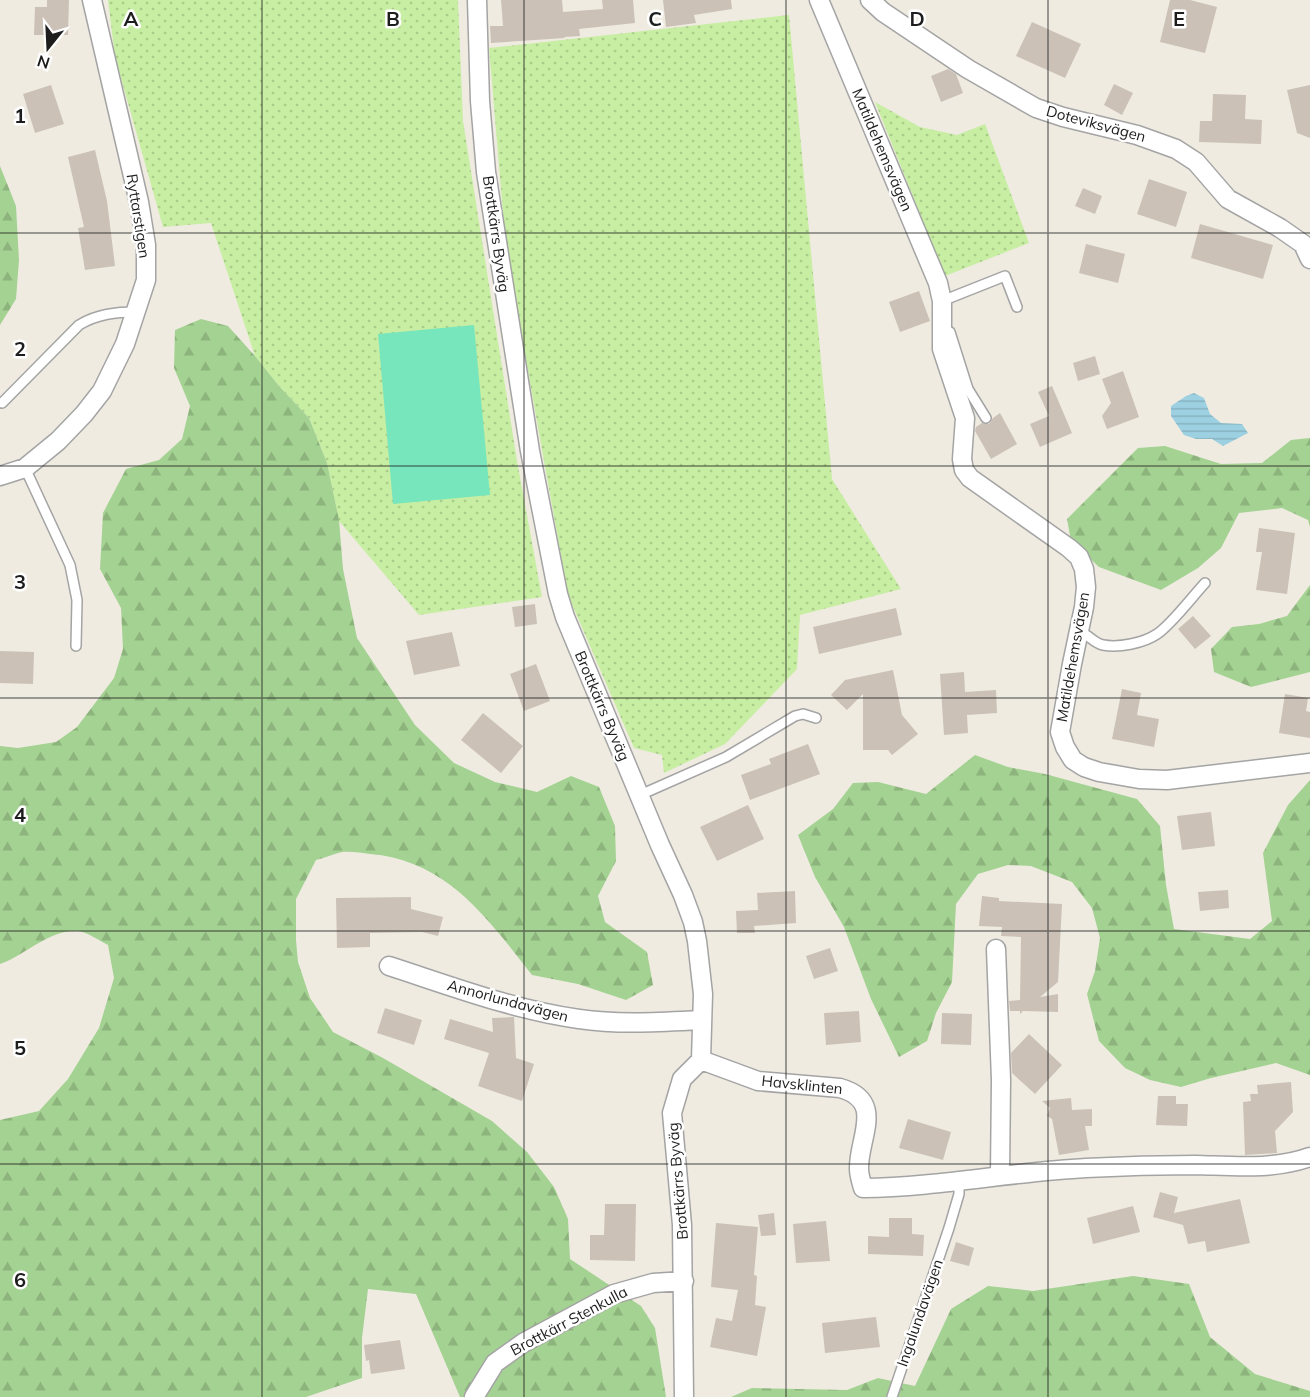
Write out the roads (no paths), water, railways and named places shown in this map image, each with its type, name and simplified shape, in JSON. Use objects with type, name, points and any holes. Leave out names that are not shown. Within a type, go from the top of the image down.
[{"type":"street","name":"Ryttarstigen","points":[[0,476],[24,468],[58,441],[102,391],[122,352],[146,280],[146,245],[139,202],[92,0]]},
{"type":"street","name":"Brottkärrs Byväg","points":[[477,0],[482,139],[507,313],[541,515],[564,616],[683,895],[697,941],[703,994],[701,1060],[682,1079],[672,1113],[680,1183],[684,1281],[682,1368],[684,1397]]},
{"type":"street","name":"Matildehemsvägen","points":[[819,0],[938,283],[942,301],[942,349],[965,418],[962,459],[964,470],[970,478],[1069,548],[1079,557],[1084,569],[1086,587],[1060,732],[1073,760],[1099,772],[1139,779],[1167,780],[1310,763]]},
{"type":"street","name":"Doteviksvägen","points":[[870,0],[883,12],[968,69],[1036,108],[1137,135],[1176,149],[1196,162],[1228,199],[1280,228],[1303,244],[1310,259]]},
{"type":"street","points":[[996,949],[1001,1080],[1000,1175]]},
{"type":"street","name":"Annorlundavägen","points":[[388,966],[509,1004],[580,1020],[615,1022],[702,1020]]},
{"type":"street","name":"Havsklinten","points":[[701,1060],[758,1081],[852,1091],[866,1108],[866,1127],[859,1167],[863,1188],[911,1187],[1000,1175],[1150,1165],[1273,1166],[1295,1163],[1310,1157]]},
{"type":"street","name":"Brottkärr Stenkulla","points":[[474,1397],[495,1363],[523,1343],[614,1294],[652,1283],[684,1281]]},
{"type":"lane","points":[[942,301],[1005,276],[1017,307]]},
{"type":"lane","points":[[2,403],[79,325],[92,317],[111,313],[136,312]]},
{"type":"lane","points":[[942,327],[950,332],[968,389],[986,418]]},
{"type":"lane","points":[[24,468],[70,565],[77,600],[76,646]]},
{"type":"lane","points":[[1079,632],[1085,633],[1094,642],[1102,645],[1127,644],[1146,639],[1163,629],[1205,583]]},
{"type":"lane","points":[[640,795],[726,757],[795,716],[803,714],[816,718]]},
{"type":"lane","name":"Ingalundavägen","points":[[892,1397],[949,1228],[959,1194],[959,1182]]},
{"type":"water","points":[[1194,393],[1204,398],[1210,414],[1221,423],[1242,424],[1248,433],[1223,446],[1212,439],[1196,439],[1184,435],[1171,416],[1171,406]]}]
